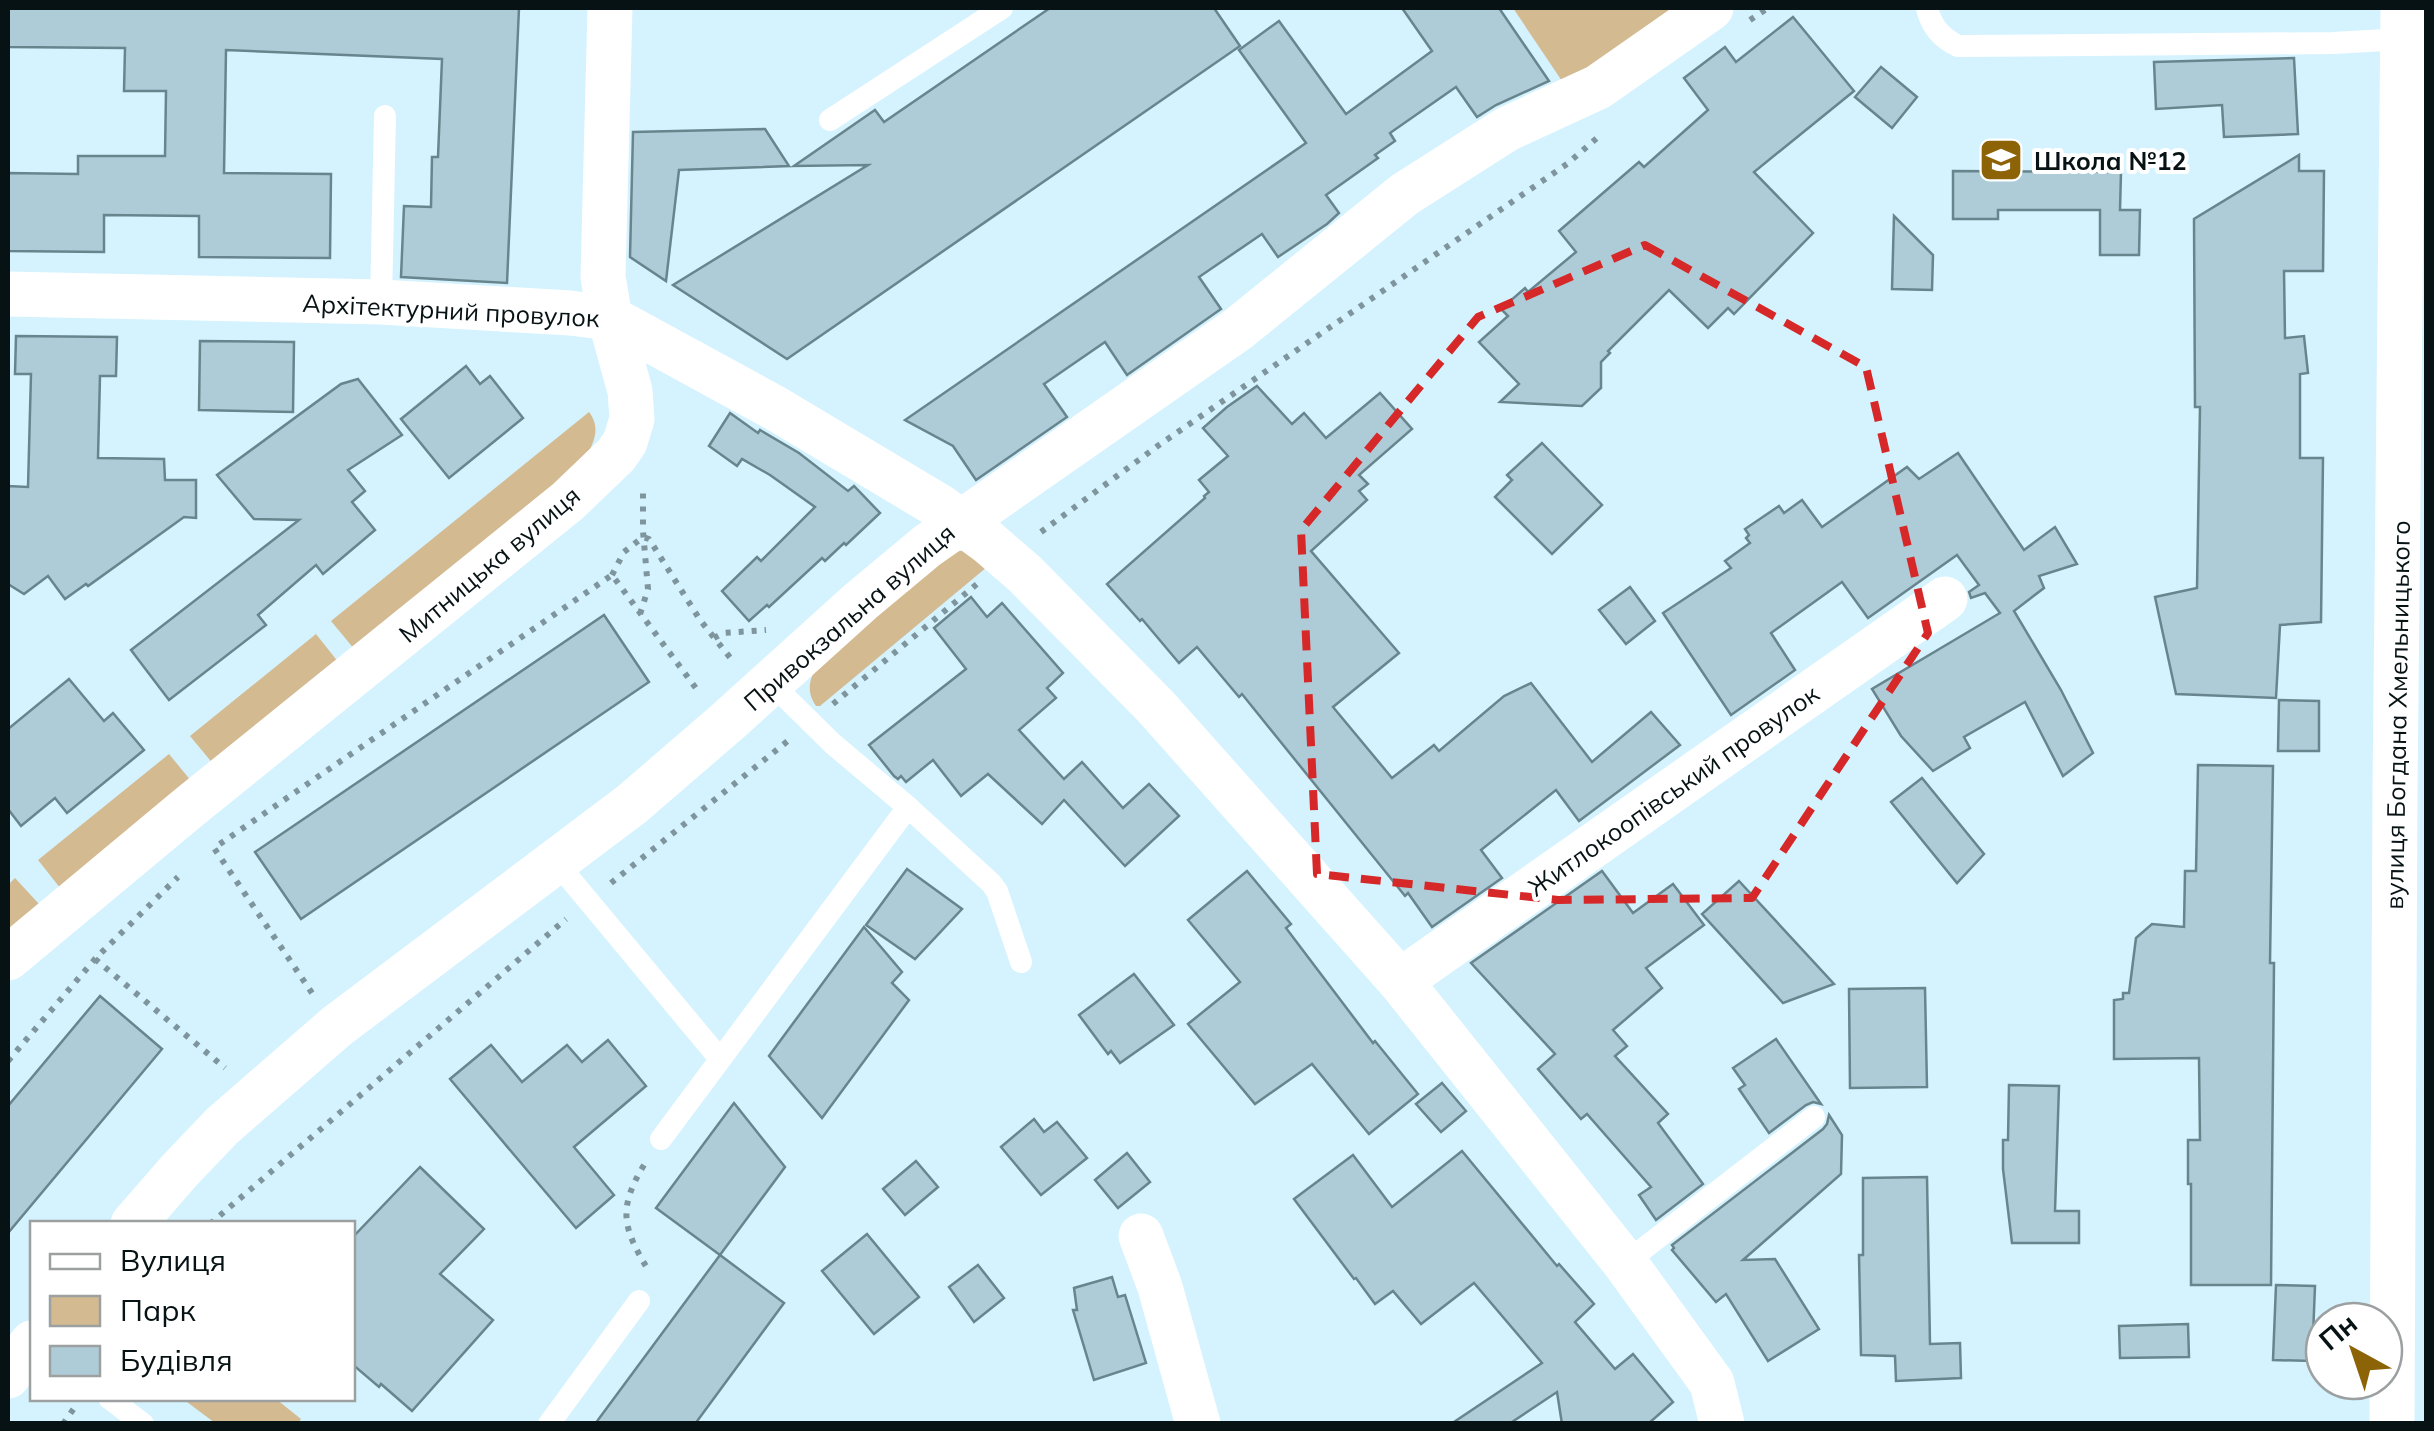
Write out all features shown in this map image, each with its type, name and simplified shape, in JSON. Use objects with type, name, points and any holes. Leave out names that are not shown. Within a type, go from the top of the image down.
[{"type":"street","points":[[610,8],[602,262],[610,318],[630,391],[630,427]]},
{"type":"street","name":"Привокзальна вулиця","points":[[136,1221],[203,1145],[257,1094],[337,1026],[632,804],[899,568],[1238,328],[1404,194],[1506,129],[1598,87],[1725,18]]},
{"type":"street","name":"вулиця Богдана Хмельницького","points":[[2392,1424],[2410,1148],[2395,790],[2414,332],[2403,24]]},
{"type":"street","name":"Архітектурний провулок","points":[[8,294],[382,302],[610,318],[824,436],[960,522]]},
{"type":"street","name":"Митницька вулиця","points":[[8,958],[568,501],[616,455],[630,427]]},
{"type":"street","points":[[960,522],[1008,559],[1156,706],[1400,981],[1625,1263],[1712,1383],[1722,1424]]},
{"type":"street","name":"Житлокоопівський провулок","points":[[1400,981],[1945,599]]},
{"type":"street","points":[[1141,1236],[1160,1287],[1198,1424]]},
{"type":"street","points":[[8,1376],[30,1346]]},
{"type":"lane","points":[[830,120],[1002,8]]},
{"type":"lane","points":[[1927,8],[1944,39],[1958,46],[2333,43],[2403,24]]},
{"type":"lane","points":[[382,302],[385,116]]},
{"type":"lane","points":[[766,687],[908,807],[990,883],[1021,962]]},
{"type":"lane","points":[[661,1138],[908,807]]},
{"type":"lane","points":[[556,862],[720,1059]]},
{"type":"lane","points":[[1625,1263],[1814,1118]]},
{"type":"lane","points":[[549,1424],[639,1301]]},
{"type":"lane","points":[[113,1401],[143,1424]]},
{"type":"path","points":[[1725,18],[1768,8]]},
{"type":"path","points":[[214,1221],[588,901],[1076,505],[1567,164],[1608,128]]},
{"type":"path","points":[[630,427],[642,462],[648,590],[640,615]]},
{"type":"path","points":[[206,854],[612,575],[624,552],[643,537]]},
{"type":"path","points":[[643,537],[651,542],[700,620],[766,687]]},
{"type":"path","points":[[612,575],[692,685],[727,722]]},
{"type":"path","points":[[214,848],[337,1026]]},
{"type":"path","points":[[8,1061],[95,959],[182,874]]},
{"type":"path","points":[[95,959],[257,1094]]},
{"type":"path","points":[[639,1301],[651,1278],[630,1240],[626,1207],[640,1172],[661,1138]]},
{"type":"path","points":[[63,1424],[79,1401]]},
{"type":"highlighted area","points":[[1645,245],[1866,367],[1928,633],[1752,898],[1558,900],[1317,874],[1301,530],[1478,317]]},
{"type":"green space","points":[[1513,8],[1677,8],[1564,84]]},
{"type":"green space","points":[[589,412],[595,429],[586,457],[355,650],[331,621]]},
{"type":"green space","points":[[954,551],[963,551],[987,567],[816,706],[810,682],[822,659]]},
{"type":"green space","points":[[316,634],[339,663],[214,765],[190,736]]},
{"type":"green space","points":[[169,754],[192,782],[61,889],[38,860]]},
{"type":"green space","points":[[15,878],[39,904],[8,934],[8,885]]},
{"type":"green space","points":[[186,1401],[278,1401],[301,1419],[298,1423],[215,1423]]},
{"type":"building","points":[[8,8],[519,8],[507,283],[401,277],[404,206],[431,207],[432,157],[438,157],[442,59],[226,50],[224,173],[331,174],[330,258],[199,257],[199,216],[104,215],[104,252],[8,251],[8,173],[78,174],[78,156],[165,156],[166,91],[124,91],[125,48],[8,47]]},
{"type":"building","points":[[1050,8],[1214,8],[1240,46],[787,359],[673,285],[868,165],[794,166],[875,110],[884,122]]},
{"type":"building","points":[[1402,8],[1499,8],[1549,81],[1477,117],[1456,87],[1390,133],[1395,141],[1375,155],[1378,158],[1326,195],[1339,213],[1327,224],[1278,257],[1262,234],[1199,277],[1221,309],[1127,375],[1105,342],[1044,384],[1067,417],[976,480],[953,446],[905,420],[1306,143],[1239,50],[1279,21],[1346,114],[1432,51]]},
{"type":"building","points":[[1793,17],[1854,91],[1754,172],[1813,233],[1734,314],[1728,308],[1708,328],[1669,290],[1608,351],[1601,362],[1601,388],[1582,406],[1500,402],[1519,384],[1479,342],[1508,316],[1501,309],[1576,252],[1559,231],[1639,162],[1644,167],[1708,110],[1684,78],[1725,47],[1736,62]]},
{"type":"building","points":[[2294,58],[2298,134],[2224,137],[2222,105],[2156,109],[2154,62]]},
{"type":"building","points":[[1881,67],[1917,97],[1892,128],[1855,97]]},
{"type":"building","points":[[765,129],[789,166],[679,170],[666,281],[630,257],[633,132]]},
{"type":"building","points":[[2299,155],[2299,171],[2324,171],[2323,271],[2284,271],[2285,338],[2304,336],[2308,373],[2300,374],[2300,458],[2323,458],[2321,622],[2280,625],[2276,698],[2176,694],[2155,597],[2197,588],[2200,407],[2195,407],[2194,219]]},
{"type":"building","points":[[1953,171],[2121,172],[2120,210],[2140,210],[2139,255],[2100,255],[2100,210],[1998,210],[1998,219],[1953,219]]},
{"type":"building","points":[[1894,216],[1933,255],[1932,290],[1892,289]]},
{"type":"building","points":[[16,336],[117,337],[116,376],[100,376],[98,458],[164,459],[165,480],[196,480],[196,518],[184,517],[65,599],[48,576],[24,594],[8,584],[8,486],[28,487],[31,374],[15,374]]},
{"type":"building","points":[[200,341],[294,342],[293,412],[199,410]]},
{"type":"building","points":[[466,366],[480,384],[490,376],[523,418],[449,478],[401,419]]},
{"type":"building","points":[[358,379],[402,435],[348,470],[365,491],[352,502],[375,530],[323,574],[316,565],[258,615],[266,625],[169,700],[131,650],[299,520],[254,519],[217,475],[341,384]]},
{"type":"building","points":[[1257,386],[1292,424],[1304,413],[1326,438],[1380,393],[1412,429],[1359,475],[1368,484],[1359,491],[1367,500],[1311,551],[1399,653],[1333,707],[1392,778],[1434,745],[1439,751],[1504,696],[1531,683],[1592,762],[1651,712],[1680,745],[1579,821],[1556,790],[1481,850],[1502,878],[1432,927],[1242,694],[1239,697],[1197,647],[1179,663],[1107,584],[1205,498],[1209,492],[1199,480],[1228,456],[1203,428]]},
{"type":"building","points":[[730,413],[758,433],[760,430],[799,453],[848,491],[854,486],[880,513],[846,545],[825,561],[822,558],[749,621],[722,591],[757,557],[761,561],[815,507],[770,475],[742,459],[737,466],[709,446]]},
{"type":"building","points":[[1542,443],[1602,505],[1552,554],[1495,497],[1512,480],[1507,475]]},
{"type":"building","points":[[1958,453],[2024,550],[2055,527],[2077,564],[2039,576],[2044,588],[2014,611],[2093,753],[2063,776],[2025,702],[1964,737],[1970,748],[1933,771],[1901,736],[1872,689],[2000,613],[1985,593],[1971,598],[1969,592],[1979,585],[1957,555],[1868,618],[1842,582],[1771,633],[1795,670],[1731,715],[1663,613],[1731,568],[1725,561],[1750,543],[1745,529],[1779,506],[1784,513],[1802,500],[1822,527],[1907,467],[1919,479]]},
{"type":"building","points":[[1630,587],[1655,621],[1626,644],[1599,610]]},
{"type":"building","points":[[971,597],[987,617],[1002,603],[1063,673],[1047,688],[1056,698],[1019,730],[1064,779],[1082,762],[1123,808],[1149,784],[1179,816],[1125,866],[1064,800],[1042,824],[988,774],[961,796],[933,760],[906,782],[901,776],[894,776],[869,745],[966,669],[934,628]]},
{"type":"building","points":[[604,615],[649,682],[301,919],[255,852]]},
{"type":"building","points":[[69,679],[104,721],[113,713],[144,750],[67,813],[55,798],[21,826],[8,809],[8,729]]},
{"type":"building","points":[[2279,700],[2319,701],[2319,751],[2278,751]]},
{"type":"building","points":[[2198,765],[2273,766],[2271,1285],[2191,1285],[2188,1140],[2200,1140],[2199,1058],[2114,1059],[2114,1000],[2129,993],[2136,938],[2152,924],[2184,927],[2185,871],[2196,871]]},
{"type":"building","points":[[1922,778],[1984,854],[1957,883],[1891,802]]},
{"type":"building","points":[[907,869],[962,909],[915,959],[866,925]]},
{"type":"building","points":[[1247,871],[1291,924],[1286,928],[1373,1043],[1418,1094],[1369,1134],[1312,1064],[1255,1104],[1188,1024],[1240,982],[1188,920]]},
{"type":"building","points":[[1602,871],[1633,913],[1673,884],[1704,925],[1646,968],[1662,988],[1613,1030],[1627,1046],[1615,1056],[1668,1114],[1658,1123],[1703,1184],[1656,1220],[1639,1195],[1651,1187],[1587,1114],[1581,1119],[1538,1069],[1555,1054],[1471,963]]},
{"type":"building","points":[[1739,881],[1834,984],[1783,1003],[1702,914]]},
{"type":"building","points":[[864,927],[902,972],[892,983],[909,1000],[822,1118],[769,1056]]},
{"type":"building","points":[[1134,974],[1174,1025],[1120,1063],[1111,1051],[1108,1054],[1079,1015]]},
{"type":"building","points":[[1925,988],[1927,1087],[1850,1088],[1849,989]]},
{"type":"building","points":[[100,996],[162,1049],[8,1233],[8,1106]]},
{"type":"building","points":[[1776,1039],[1821,1104],[1806,1105],[1769,1133],[1739,1089],[1745,1085],[1733,1068]]},
{"type":"building","points":[[608,1040],[646,1086],[574,1147],[614,1195],[576,1228],[450,1079],[491,1045],[522,1082],[567,1045],[582,1062]]},
{"type":"building","points":[[1442,1083],[1466,1111],[1441,1132],[1416,1104]]},
{"type":"building","points":[[2009,1085],[2059,1086],[2055,1211],[2079,1211],[2079,1243],[2012,1243],[2003,1169]]},
{"type":"building","points":[[734,1103],[785,1167],[720,1255],[656,1208]]},
{"type":"building","points":[[1829,1115],[1842,1135],[1841,1174],[1743,1260],[1775,1259],[1819,1329],[1768,1361],[1726,1294],[1716,1302],[1672,1250],[1672,1245],[1823,1129]]},
{"type":"building","points":[[1034,1119],[1044,1132],[1057,1122],[1087,1158],[1041,1195],[1001,1147]]},
{"type":"building","points":[[1462,1151],[1557,1266],[1594,1304],[1575,1322],[1615,1369],[1633,1354],[1673,1402],[1648,1424],[1562,1424],[1557,1392],[1509,1424],[1451,1424],[1542,1363],[1474,1283],[1421,1324],[1393,1291],[1375,1304],[1294,1199],[1353,1155],[1392,1207]]},
{"type":"building","points":[[1127,1153],[1150,1182],[1118,1208],[1095,1180]]},
{"type":"building","points":[[916,1161],[938,1187],[905,1215],[883,1189]]},
{"type":"building","points":[[420,1167],[484,1229],[440,1274],[493,1320],[412,1411],[355,1367],[355,1235]]},
{"type":"building","points":[[1927,1177],[1930,1344],[1960,1343],[1961,1378],[1896,1381],[1895,1356],[1861,1355],[1859,1255],[1863,1255],[1863,1178]]},
{"type":"building","points":[[867,1234],[919,1297],[874,1334],[822,1271]]},
{"type":"building","points":[[720,1255],[784,1303],[695,1424],[595,1424]]},
{"type":"building","points":[[978,1265],[1004,1298],[974,1322],[949,1287]]},
{"type":"building","points":[[1112,1277],[1118,1297],[1125,1295],[1146,1363],[1094,1380],[1073,1310],[1077,1310],[1074,1288]]},
{"type":"building","points":[[2276,1285],[2315,1286],[2314,1301],[2304,1301],[2304,1361],[2273,1360]]},
{"type":"building","points":[[2188,1324],[2189,1357],[2120,1358],[2119,1326]]},
{"type":"place","name":"Школа №12","points":[[2001,160]]}]
